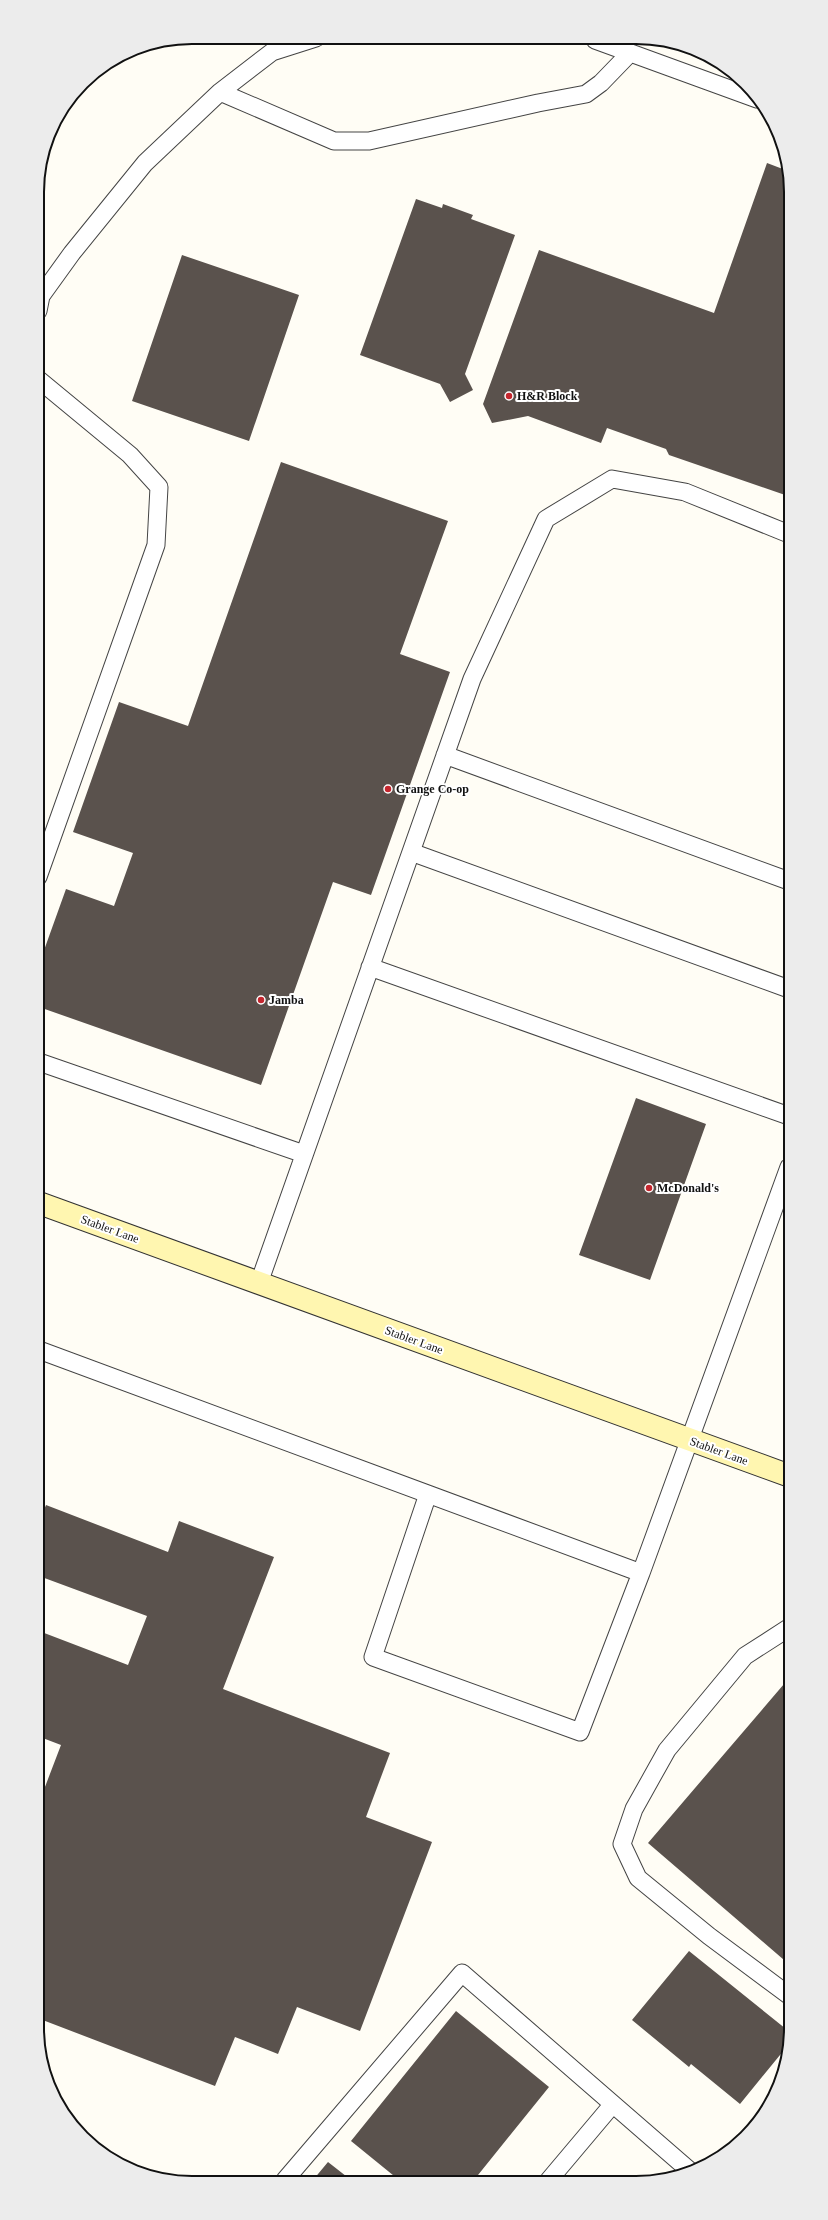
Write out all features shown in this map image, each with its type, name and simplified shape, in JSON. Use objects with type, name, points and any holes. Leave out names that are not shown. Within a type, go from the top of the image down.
[{"type":"main road","name":"Stabler Lane","points":[[44,1205],[784,1474]]},
{"type":"lane","points":[[44,292],[72,252],[145,163],[220,92],[272,52],[297,44]]},
{"type":"lane","points":[[606,44],[748,96]]},
{"type":"lane","points":[[220,92],[334,141],[370,141],[538,103],[586,94],[601,84],[630,53]]},
{"type":"lane","points":[[44,384],[130,455],[159,487],[156,545],[44,860]]},
{"type":"lane","points":[[259,1283],[472,679],[546,519],[612,479],[685,492],[784,532]]},
{"type":"lane","points":[[445,755],[784,879]]},
{"type":"lane","points":[[411,852],[784,987]]},
{"type":"lane","points":[[370,967],[784,1114]]},
{"type":"lane","points":[[44,1064],[304,1154]]},
{"type":"lane","points":[[428,1494],[373,1657],[580,1732],[641,1573],[784,1182]]},
{"type":"lane","points":[[44,1352],[641,1573]]},
{"type":"lane","points":[[784,1631],[745,1656],[667,1750],[634,1809],[622,1844],[638,1878],[709,1936],[784,1992]]},
{"type":"lane","points":[[288,2176],[462,1973],[686,2167]]},
{"type":"lane","points":[[552,2176],[613,2104]]},
{"type":"building","points":[[767,163],[782,169],[784,182],[784,495],[669,455],[666,449],[607,428],[601,443],[528,416],[492,423],[483,404],[539,250],[714,313]]},
{"type":"building","points":[[416,199],[442,208],[443,204],[473,215],[471,219],[515,235],[465,374],[473,390],[450,402],[440,384],[360,355]]},
{"type":"building","points":[[182,255],[299,295],[249,441],[132,401]]},
{"type":"building","points":[[281,462],[448,521],[400,654],[450,672],[371,895],[333,882],[261,1085],[44,1009],[44,950],[66,889],[114,906],[133,853],[73,832],[119,702],[188,726]]},
{"type":"building","points":[[636,1098],[706,1124],[650,1280],[579,1255]]},
{"type":"building","points":[[46,1505],[168,1552],[179,1521],[274,1557],[223,1689],[390,1753],[366,1817],[432,1842],[360,2031],[297,2007],[278,2054],[235,2037],[215,2086],[44,2021],[44,1790],[61,1745],[44,1739],[44,1633],[128,1665],[147,1616],[44,1578],[44,1510]]},
{"type":"building","points":[[784,1684],[784,1960],[648,1843]]},
{"type":"building","points":[[689,1951],[784,2027],[783,2047],[782,2053],[740,2104],[691,2064],[689,2067],[632,2020]]},
{"type":"building","points":[[456,2011],[549,2087],[477,2176],[394,2176],[351,2141]]},
{"type":"building","points":[[328,2162],[346,2176],[316,2176]]},
{"type":"place","name":"H&R Block","points":[[509,396]]},
{"type":"place","name":"Grange Co-op","points":[[388,789]]},
{"type":"place","name":"Jamba","points":[[261,1000]]},
{"type":"place","name":"McDonald's","points":[[649,1188]]}]
